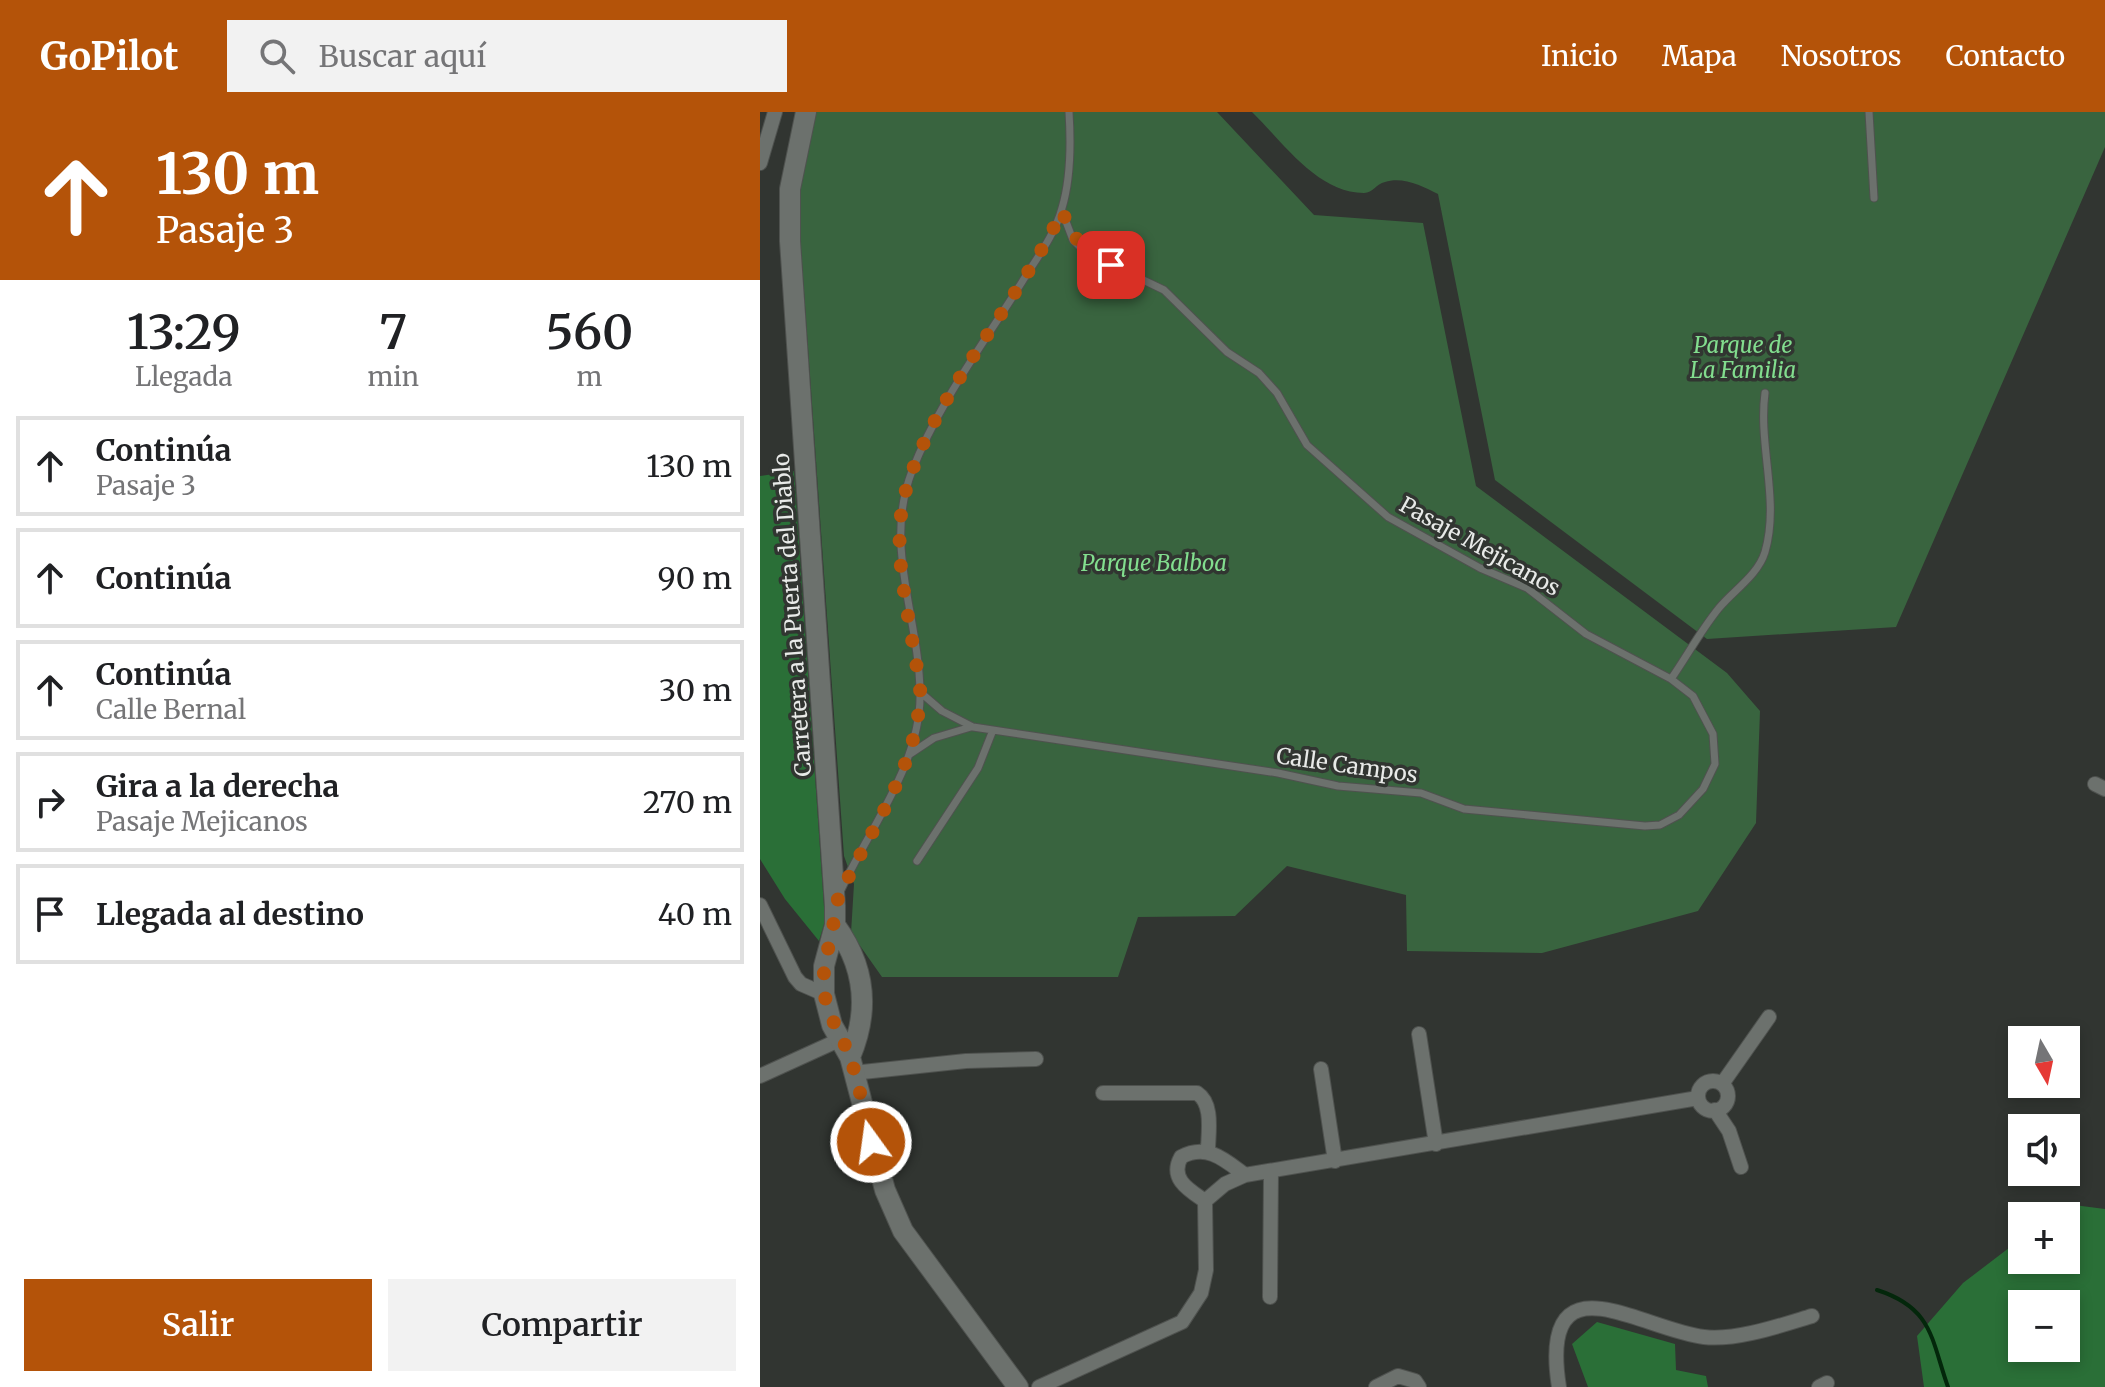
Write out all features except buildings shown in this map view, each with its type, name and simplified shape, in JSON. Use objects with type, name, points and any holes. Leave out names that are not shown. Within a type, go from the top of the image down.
[{"type":"main road","name":"Carretera a la Puerta del Diablo","points":[[806,112],[790,189],[790,241],[835,915],[826,952],[824,994],[848,1056],[877,1169],[903,1231],[1018,1387]]},
{"type":"main road","name":"Carretera a la Puerta del Diablo","points":[[835,915],[852,951],[863,996],[861,1027],[848,1056]]},
{"type":"street","points":[[760,163],[769,122]]},
{"type":"street","points":[[760,905],[795,977],[801,984],[824,994]]},
{"type":"street","points":[[1722,1084],[1769,1017]]},
{"type":"street","points":[[1419,1034],[1436,1144]]},
{"type":"street","points":[[760,1076],[848,1056],[966,1061],[1036,1059]]},
{"type":"street","points":[[1321,1069],[1335,1161]]},
{"type":"street","points":[[1709,1081],[1722,1084],[1728,1096],[1726,1103],[1715,1110],[1704,1108],[1698,1098],[1699,1091],[1709,1081]]},
{"type":"street","points":[[1103,1093],[1197,1093],[1204,1098],[1208,1109],[1208,1151]]},
{"type":"street","points":[[1205,1201],[1225,1184],[1245,1175],[1698,1098]]},
{"type":"street","points":[[1715,1110],[1729,1131],[1741,1167]]},
{"type":"street","points":[[1205,1201],[1185,1188],[1177,1166],[1188,1153],[1208,1151],[1245,1175]]},
{"type":"street","points":[[1270,1297],[1271,1171]]},
{"type":"street","points":[[1039,1387],[1182,1322],[1191,1312],[1201,1293],[1206,1270],[1205,1201]]},
{"type":"street","points":[[1559,1387],[1555,1363],[1559,1330],[1567,1317],[1585,1308],[1607,1307],[1706,1338],[1765,1330],[1812,1316]]},
{"type":"street","points":[[1376,1387],[1398,1376],[1415,1381],[1419,1387]]},
{"type":"lane","points":[[835,915],[908,755],[920,692],[900,560],[901,511],[906,489],[931,432],[1062,211],[1071,136],[1069,112]]},
{"type":"lane","points":[[1869,112],[1874,198]]},
{"type":"lane","name":"Pasaje Mejicanos","points":[[1062,211],[1073,240],[1085,252],[1164,290],[1227,352],[1259,373],[1277,393],[1307,445],[1388,517],[1453,554],[1527,588],[1586,634],[1671,679],[1693,696],[1713,734],[1715,764],[1703,789]]},
{"type":"lane","points":[[1671,679],[1719,608],[1749,578],[1765,553],[1770,514],[1762,420],[1765,393]]},
{"type":"lane","points":[[920,692],[942,711],[973,727]]},
{"type":"lane","points":[[908,755],[934,738],[973,727]]},
{"type":"lane","name":"Calle Campos","points":[[973,727],[1278,773],[1338,786],[1421,793],[1464,809],[1645,826],[1660,825],[1679,815],[1703,789]]},
{"type":"lane","points":[[917,861],[978,768],[993,730]]},
{"type":"green space","name":"Parque Balboa","points":[[808,112],[1217,112],[1314,215],[1423,223],[1476,486],[1727,673],[1760,711],[1756,823],[1698,911],[1542,953],[1407,951],[1406,895],[1287,866],[1235,916],[1138,917],[1118,977],[882,977],[851,933],[854,884],[844,856],[795,164]]},
{"type":"green space","name":"Parque de La Familia","points":[[1252,112],[2105,112],[2105,147],[1896,627],[1707,639],[1495,480],[1438,194],[1398,180],[1382,183],[1364,193],[1331,185],[1302,164]]},
{"type":"green space","points":[[794,471],[825,921],[819,941],[785,899],[760,859],[760,476]]},
{"type":"green space","points":[[2080,1206],[2105,1209],[2105,1387],[1924,1387],[1917,1336],[1963,1283],[2008,1249],[2008,1274],[2080,1274]]},
{"type":"green space","points":[[1597,1322],[1675,1344],[1676,1370],[1706,1376],[1708,1387],[1588,1387],[1572,1344]]},
{"type":"waterway","points":[[1877,1290],[1895,1297],[1920,1316],[1933,1340],[1948,1387]]},
{"type":"route","points":[[871,1142],[850,1057],[839,1040],[827,1010],[823,980],[826,952],[835,925],[835,906],[850,869],[908,755],[917,723],[920,692],[900,560],[899,534],[906,489],[943,409],[1051,234],[1062,211],[1073,240],[1085,252],[1111,265]]}]
